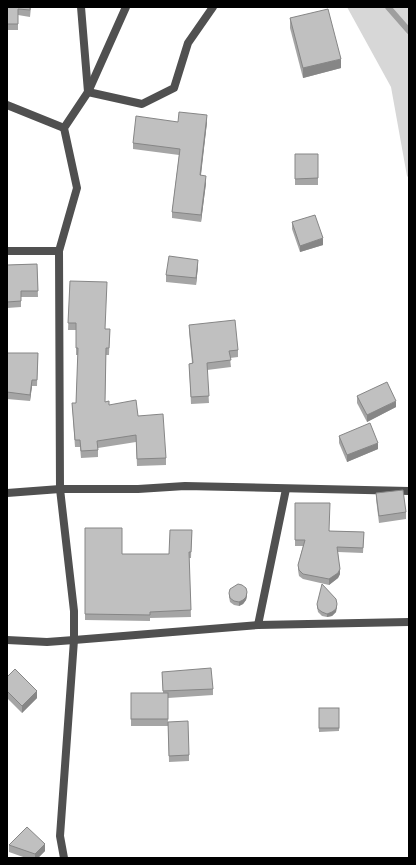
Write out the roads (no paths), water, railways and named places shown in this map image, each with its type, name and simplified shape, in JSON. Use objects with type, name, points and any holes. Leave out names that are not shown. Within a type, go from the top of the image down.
[{"type":"street","points":[[81,7],[88,92]]},
{"type":"street","points":[[64,858],[60,836],[74,640],[74,610],[60,489],[60,251],[77,188],[64,128],[88,92],[126,7]]},
{"type":"street","points":[[88,92],[142,104],[174,88],[188,42],[213,7]]},
{"type":"street","points":[[7,105],[64,128]]},
{"type":"street","points":[[7,251],[60,251]]},
{"type":"street","points":[[7,493],[60,489],[138,489],[185,486],[409,492]]},
{"type":"street","points":[[258,625],[286,489]]},
{"type":"street","points":[[7,640],[47,642],[258,625],[409,622]]},
{"type":"waterway","points":[[388,7],[409,31]]}]
